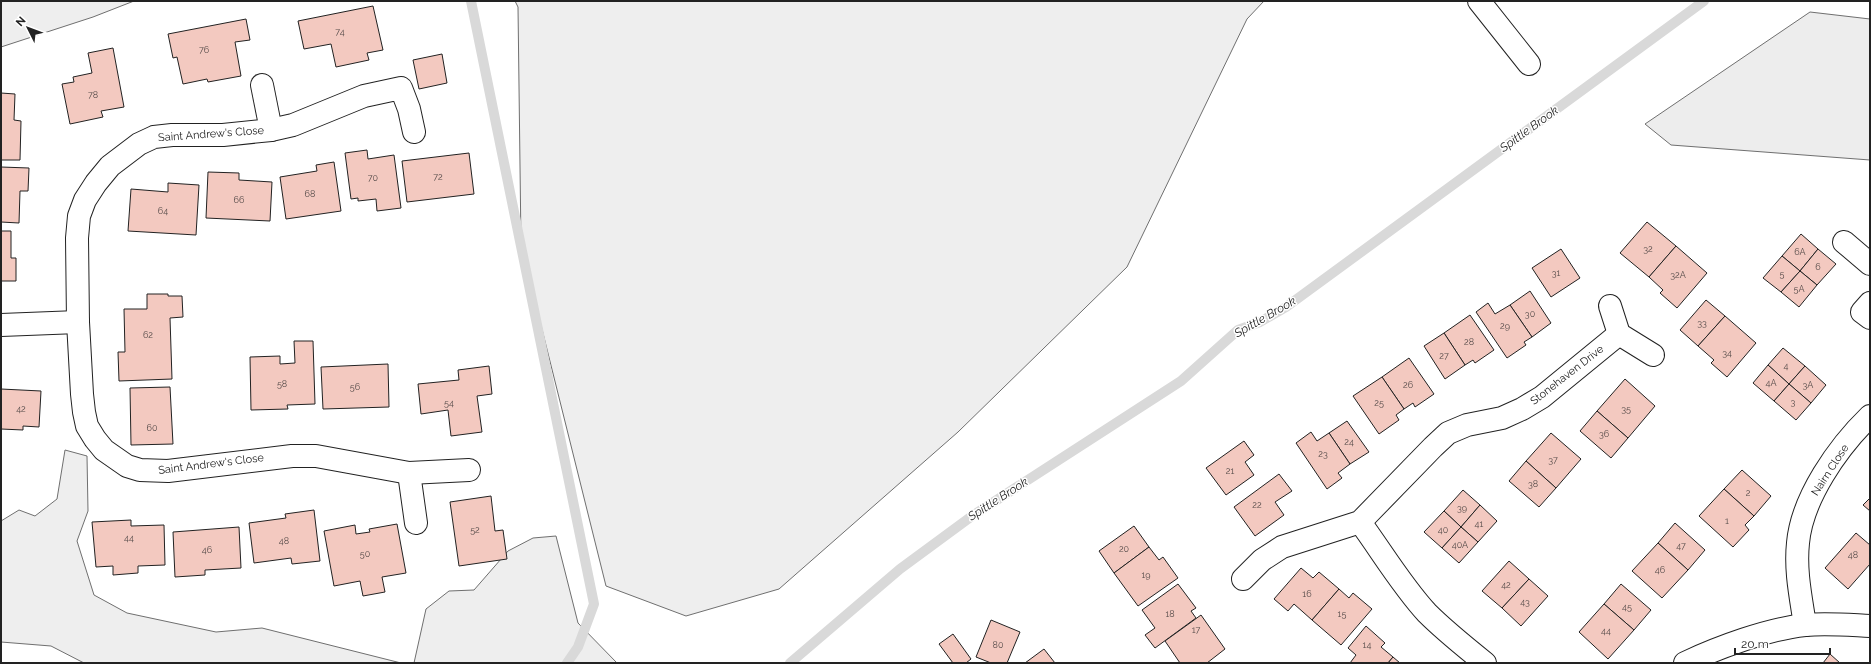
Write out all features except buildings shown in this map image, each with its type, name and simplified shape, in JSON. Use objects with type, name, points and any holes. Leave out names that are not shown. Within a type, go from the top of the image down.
[{"type":"street","points":[[1479,1],[1529,64]]},
{"type":"street","name":"Saint Andrew's Close","points":[[262,85],[271,130]]},
{"type":"street","name":"Saint Andrew's Close","points":[[414,132],[409,109],[401,88],[364,96],[292,125],[271,130],[223,135],[172,134],[154,137],[139,144],[110,166],[96,183],[85,200],[79,216],[77,238],[78,322],[82,394],[87,426],[104,450],[115,459],[127,466],[153,471],[168,471],[267,457],[316,456],[409,473],[469,470]]},
{"type":"street","points":[[1844,242],[1870,264]]},
{"type":"street","points":[[1870,303],[1862,312],[1870,318]]},
{"type":"street","points":[[1610,306],[1619,334],[1653,355]]},
{"type":"street","points":[[1,325],[78,322]]},
{"type":"street","name":"Stonehaven Drive","points":[[1243,579],[1262,560],[1282,547],[1360,522],[1448,433],[1467,425],[1502,418],[1522,409],[1542,397],[1619,334]]},
{"type":"street","name":"Nairn Close","points":[[1805,625],[1797,570],[1798,543],[1803,519],[1811,498],[1825,473],[1870,416]]},
{"type":"street","points":[[409,473],[416,522]]},
{"type":"street","points":[[1360,522],[1406,587],[1426,612],[1449,634],[1485,663]]},
{"type":"street","points":[[1685,663],[1706,653],[1774,631],[1805,625],[1870,626]]},
{"type":"shaded area","points":[[1,1],[134,1],[93,17],[1,47]]},
{"type":"shaded area","points":[[515,1],[1264,1],[1247,19],[1127,267],[958,432],[779,589],[686,616],[606,586],[521,245],[518,7]]},
{"type":"shaded area","points":[[1810,12],[1870,19],[1870,160],[1671,145],[1645,124]]},
{"type":"shaded area","points":[[65,450],[87,456],[88,511],[77,541],[94,595],[127,613],[216,632],[262,628],[401,663],[84,663],[51,646],[1,642],[1,521],[19,510],[35,516],[57,499]]},
{"type":"shaded area","points":[[556,536],[578,623],[617,663],[414,663],[426,609],[449,591],[474,590],[508,551],[533,538]]},
{"type":"waterway","points":[[471,1],[594,604],[578,647],[567,663]]},
{"type":"waterway","name":"Spittle Brook","points":[[790,663],[900,569],[972,516],[1181,381],[1238,330],[1260,322],[1286,307],[1704,1]]}]
